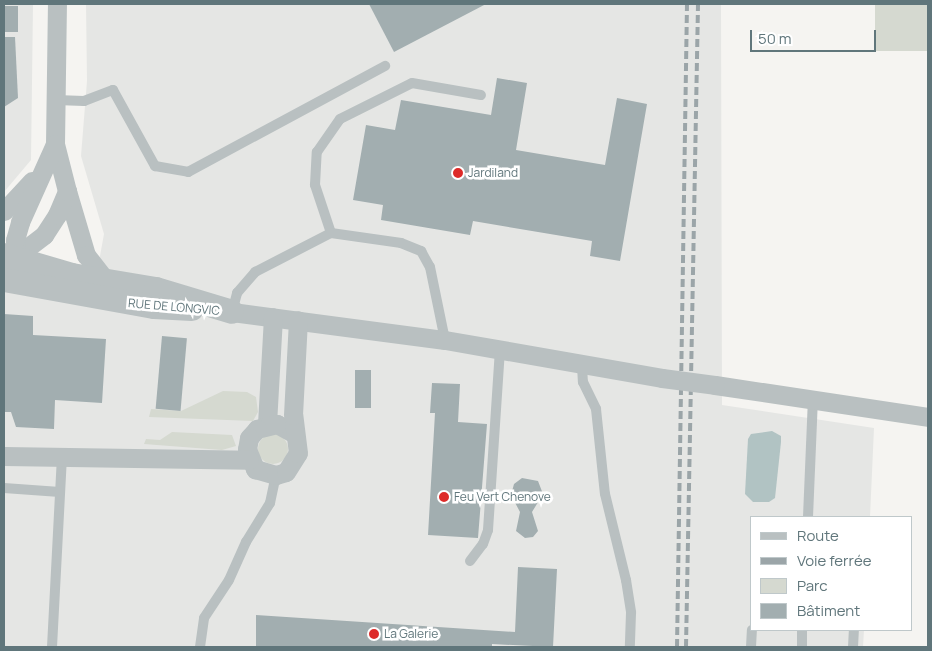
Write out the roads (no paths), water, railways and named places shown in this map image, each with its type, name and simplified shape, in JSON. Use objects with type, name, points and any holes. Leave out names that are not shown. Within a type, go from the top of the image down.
[{"type":"street","points":[[57,4],[55,144],[86,255],[106,281]]},
{"type":"street","points":[[12,282],[7,259],[40,172],[55,144]]},
{"type":"street","points":[[4,211],[40,172]]},
{"type":"street","points":[[7,259],[44,235],[57,215],[67,191]]},
{"type":"street","name":"RUE DE LONGVIC","points":[[7,259],[106,281],[156,289],[232,312]]},
{"type":"street","name":"RUE DE LONGVIC","points":[[12,282],[154,307],[232,312]]},
{"type":"street","points":[[232,312],[445,340],[662,378],[928,417]]},
{"type":"street","points":[[267,424],[273,317]]},
{"type":"street","points":[[4,456],[249,460],[265,474],[276,475],[286,472],[295,463],[298,453],[293,433],[298,320]]},
{"type":"street","points":[[249,460],[249,438],[256,429],[267,424],[286,427],[293,433]]},
{"type":"lane","points":[[56,100],[84,101],[113,90],[155,166],[188,172],[386,66]]},
{"type":"lane","points":[[331,233],[316,185],[317,152],[340,119],[412,83],[481,95]]},
{"type":"lane","points":[[232,312],[237,293],[255,272],[331,233],[401,243],[421,251],[430,267],[445,340]]},
{"type":"lane","points":[[470,561],[483,544],[488,530],[500,350]]},
{"type":"lane","points":[[582,365],[583,382],[596,409],[605,494],[626,580],[631,613],[630,647]]},
{"type":"lane","points":[[808,516],[813,399]]},
{"type":"lane","points":[[52,647],[62,456]]},
{"type":"lane","points":[[200,647],[204,618],[229,580],[270,503],[276,475]]},
{"type":"lane","points":[[4,488],[60,492]]},
{"type":"lane","points":[[751,647],[752,631]]},
{"type":"lane","points":[[802,631],[802,647]]},
{"type":"lane","points":[[853,647],[854,631]]},
{"type":"railway","points":[[677,647],[687,4]]},
{"type":"railway","points":[[686,647],[698,4]]},
{"type":"place","name":"Jardiland","points":[[458,173]]},
{"type":"place","name":"Feu Vert Chenove","points":[[444,497]]},
{"type":"place","name":"La Galerie","points":[[374,634]]}]
